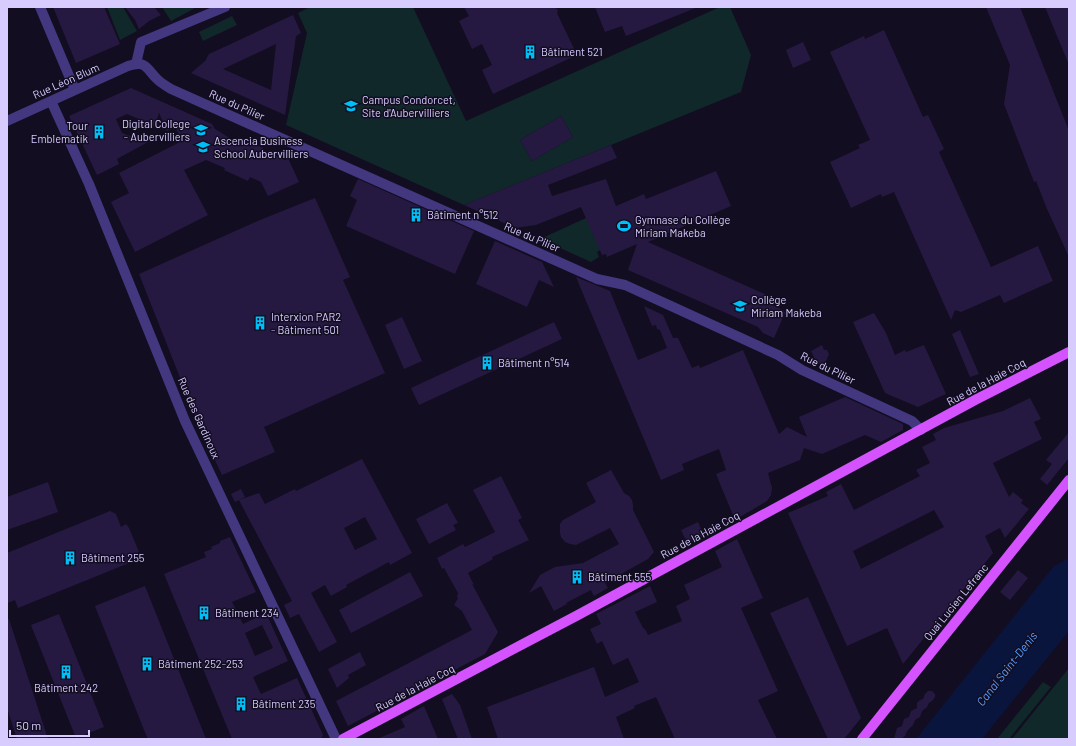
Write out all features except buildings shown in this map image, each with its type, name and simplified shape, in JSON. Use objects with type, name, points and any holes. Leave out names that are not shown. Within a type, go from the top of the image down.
[{"type":"main road","name":"Rue de la Haie Coq","points":[[343,739],[578,615],[975,400],[1069,352]]},
{"type":"main road","name":"Quai Lucien Lefranc","points":[[862,739],[1069,480]]},
{"type":"street","points":[[40,7],[75,90]]},
{"type":"street","points":[[136,64],[141,42],[225,7]]},
{"type":"street","name":"Rue Léon Blum","points":[[7,122],[75,90],[136,64]]},
{"type":"street","name":"Rue du Pilier","points":[[136,64],[146,66],[157,79],[171,89],[597,279],[625,285],[778,354],[802,370],[912,421],[921,430]]},
{"type":"street","name":"Rue des Gardinoux","points":[[51,101],[92,190],[185,421],[336,739]]},
{"type":"green space","points":[[107,7],[123,7],[137,31],[120,40]]},
{"type":"green space","points":[[162,7],[197,7],[171,21]]},
{"type":"green space","name":"Campus Condorcet, Site d'Aubervilliers","points":[[310,7],[413,7],[466,121],[720,7],[730,7],[751,55],[741,92],[464,205],[286,125],[307,33],[298,13]],"holes":[[[561,116],[573,137],[532,161],[520,140]]]},
{"type":"green space","points":[[232,16],[237,25],[203,41],[199,32]]},
{"type":"green space","points":[[586,218],[602,249],[597,252],[599,257],[591,262],[540,239]]},
{"type":"green space","points":[[1069,668],[1069,739],[1012,739]]},
{"type":"green space","points":[[1043,682],[1051,687],[1009,739],[997,739]]},
{"type":"water","name":"Canal Saint-Denis","points":[[1069,558],[1069,631],[982,739],[916,739],[1054,566]]},
{"type":"place","name":"Bâtiment 521","points":[[530,52]]},
{"type":"place","name":"Campus Condorcet, Site d'Aubervilliers","points":[[351,106]]},
{"type":"place","name":"Digital College - Aubervilliers","points":[[201,130]]},
{"type":"place","name":"Tour Emblematik","points":[[99,132]]},
{"type":"place","name":"Ascencia Business School Aubervilliers","points":[[203,147]]},
{"type":"place","name":"Bâtiment n°512","points":[[416,215]]},
{"type":"place","name":"Gymnase du Collège Miriam Makeba","points":[[624,226]]},
{"type":"place","name":"Collège Miriam Makeba","points":[[740,306]]},
{"type":"place","name":"Interxion PAR2 - Bâtiment 501","points":[[260,323]]},
{"type":"place","name":"Bâtiment n°514","points":[[487,363]]},
{"type":"place","name":"Bâtiment 255","points":[[70,558]]},
{"type":"place","name":"Bâtiment 555","points":[[577,577]]},
{"type":"place","name":"Bâtiment 234","points":[[204,613]]},
{"type":"place","name":"Bâtiment 252-253","points":[[147,664]]},
{"type":"place","name":"Bâtiment 242","points":[[66,672]]},
{"type":"place","name":"Bâtiment 235","points":[[241,704]]}]
